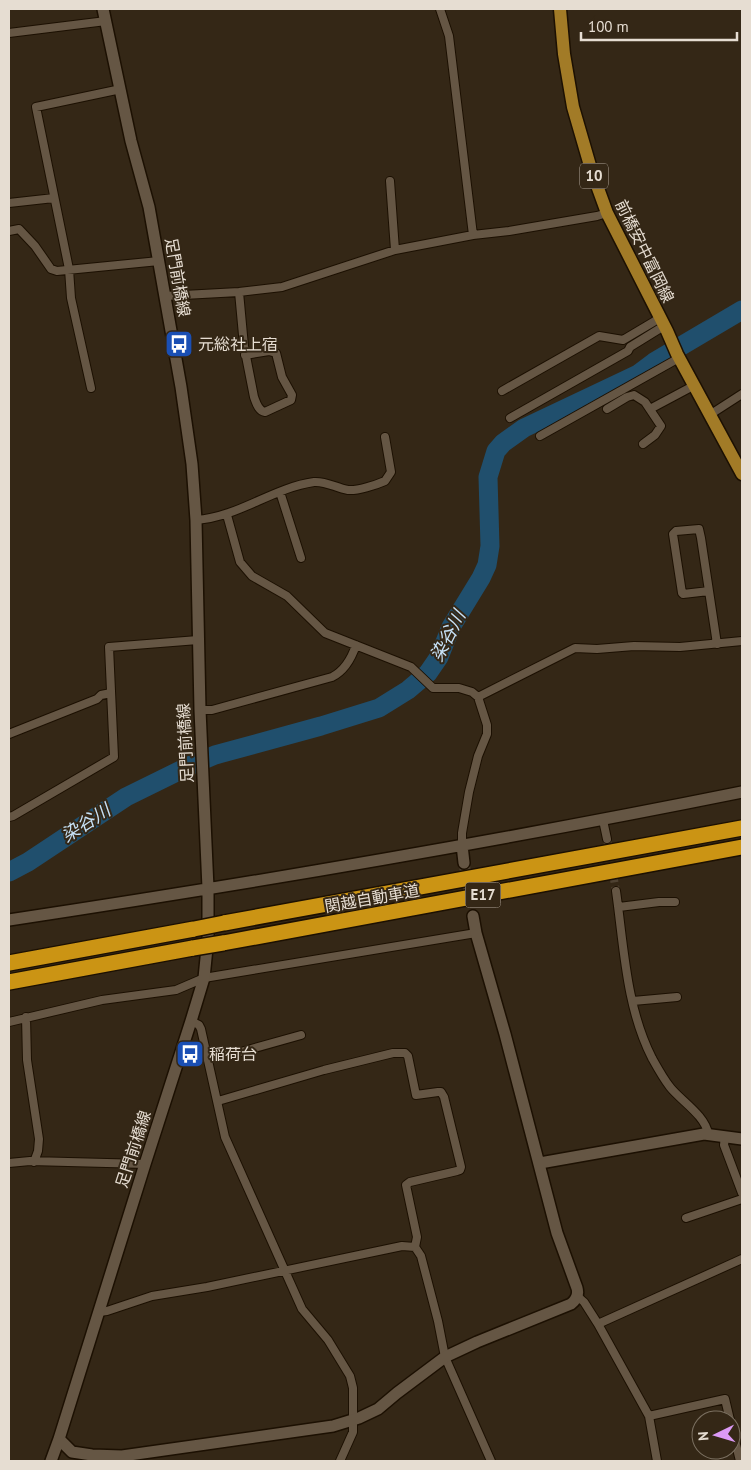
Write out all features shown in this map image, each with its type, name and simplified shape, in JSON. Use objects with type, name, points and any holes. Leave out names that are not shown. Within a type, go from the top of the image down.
[{"type":"highway","name":"関越自動車道","points":[[9,963],[742,828]]},
{"type":"highway","name":"関越自動車道","points":[[9,982],[742,847]]},
{"type":"main road","name":"前橋安中富岡線","points":[[560,9],[563,47],[573,107],[591,169],[608,212],[664,325]]},
{"type":"main road","name":"10","points":[[664,325],[678,356],[742,474]]},
{"type":"street","name":"足門前橋線","points":[[51,1461],[204,978],[208,938],[196,520],[189,441],[166,296],[149,207],[131,141],[103,9]]},
{"type":"street","points":[[440,9],[449,36],[473,235]]},
{"type":"street","points":[[9,32],[106,21]]},
{"type":"street","points":[[91,388],[71,298],[69,269],[36,107],[120,89]]},
{"type":"street","points":[[390,181],[395,250]]},
{"type":"street","points":[[9,203],[54,198]]},
{"type":"street","points":[[166,296],[239,292],[290,285],[395,250],[473,235],[597,216],[608,212]]},
{"type":"street","points":[[9,231],[19,229],[35,246],[51,269],[57,271],[159,260]]},
{"type":"street","points":[[239,292],[245,355],[254,397],[262,412],[269,411],[291,400],[292,394],[282,377],[276,353],[269,351],[245,355]]},
{"type":"street","points":[[502,391],[599,336],[623,340],[664,325]]},
{"type":"street","points":[[510,418],[628,351],[630,347],[664,325]]},
{"type":"street","points":[[540,436],[678,356]]},
{"type":"street","points":[[650,409],[695,385]]},
{"type":"street","points":[[711,414],[742,394]]},
{"type":"street","points":[[607,409],[627,397],[634,395],[641,398],[661,426],[655,435],[643,444]]},
{"type":"street","points":[[196,520],[227,515],[292,487],[316,482],[324,482],[348,490],[385,481],[391,472],[385,437]]},
{"type":"street","points":[[280,492],[301,558]]},
{"type":"street","points":[[227,515],[240,562],[252,576],[287,596],[325,633],[411,667],[433,688],[458,688],[472,692],[478,698],[486,720],[487,734],[478,756],[469,792],[462,833],[464,863]]},
{"type":"street","points":[[709,591],[683,594],[673,534],[676,530],[694,528],[700,531],[717,644]]},
{"type":"street","points":[[9,817],[114,757],[109,647],[198,640]]},
{"type":"street","points":[[478,698],[575,648],[680,647],[742,641]]},
{"type":"street","points":[[200,710],[212,710],[332,677],[338,674],[349,660],[356,645]]},
{"type":"street","points":[[9,734],[97,699],[101,695],[111,693]]},
{"type":"street","points":[[9,920],[273,878],[462,845],[603,820],[742,792]]},
{"type":"street","points":[[603,820],[607,839]]},
{"type":"street","points":[[616,891],[620,929],[638,1025],[653,1058],[670,1087],[693,1110],[705,1125],[708,1134]]},
{"type":"street","points":[[619,908],[659,902],[676,902]]},
{"type":"street","points":[[59,1439],[72,1452],[92,1458],[146,1454],[320,1429],[353,1420],[378,1409],[445,1357],[571,1304],[577,1296],[577,1288],[557,1233],[540,1163],[476,933],[474,916]]},
{"type":"street","points":[[9,1022],[102,1000],[176,990],[204,978],[476,933]]},
{"type":"street","points":[[633,1002],[677,997]]},
{"type":"street","points":[[26,1017],[27,1060],[40,1139],[34,1162]]},
{"type":"street","points":[[191,1021],[198,1024],[201,1029],[226,1138],[302,1309],[328,1340],[350,1376],[353,1388],[353,1432],[340,1461]]},
{"type":"street","points":[[208,1056],[237,1053],[301,1035]]},
{"type":"street","points":[[218,1101],[393,1053],[406,1053],[408,1056],[416,1095],[441,1092],[444,1097],[461,1167],[460,1170],[410,1182],[406,1185],[417,1237],[415,1247],[421,1256],[445,1357],[491,1461]]},
{"type":"street","points":[[540,1163],[708,1134],[742,1139]]},
{"type":"street","points":[[725,1136],[724,1145],[742,1193]]},
{"type":"street","points":[[9,1163],[145,1164]]},
{"type":"street","points":[[686,1218],[742,1199]]},
{"type":"street","points":[[99,1312],[152,1296],[207,1287],[402,1246],[415,1247]]},
{"type":"street","points":[[598,1324],[742,1260]]},
{"type":"street","points":[[577,1296],[584,1302],[598,1324],[649,1416],[657,1461]]},
{"type":"street","points":[[649,1416],[725,1399],[728,1410]]},
{"type":"waterway","name":"染谷川","points":[[9,872],[28,862],[126,797],[189,766],[215,755],[379,708],[408,690],[428,673],[439,657],[451,627],[487,565],[490,546],[488,477],[496,451],[503,443],[524,428],[638,374],[654,362],[742,310]]},
{"type":"tunnel","points":[[607,839],[616,891]]},
{"type":"tunnel","points":[[464,863],[473,916]]},
{"type":"place","name":"元総社上宿","points":[[179,344]]},
{"type":"place","name":"稲荷台","points":[[190,1054]]}]
